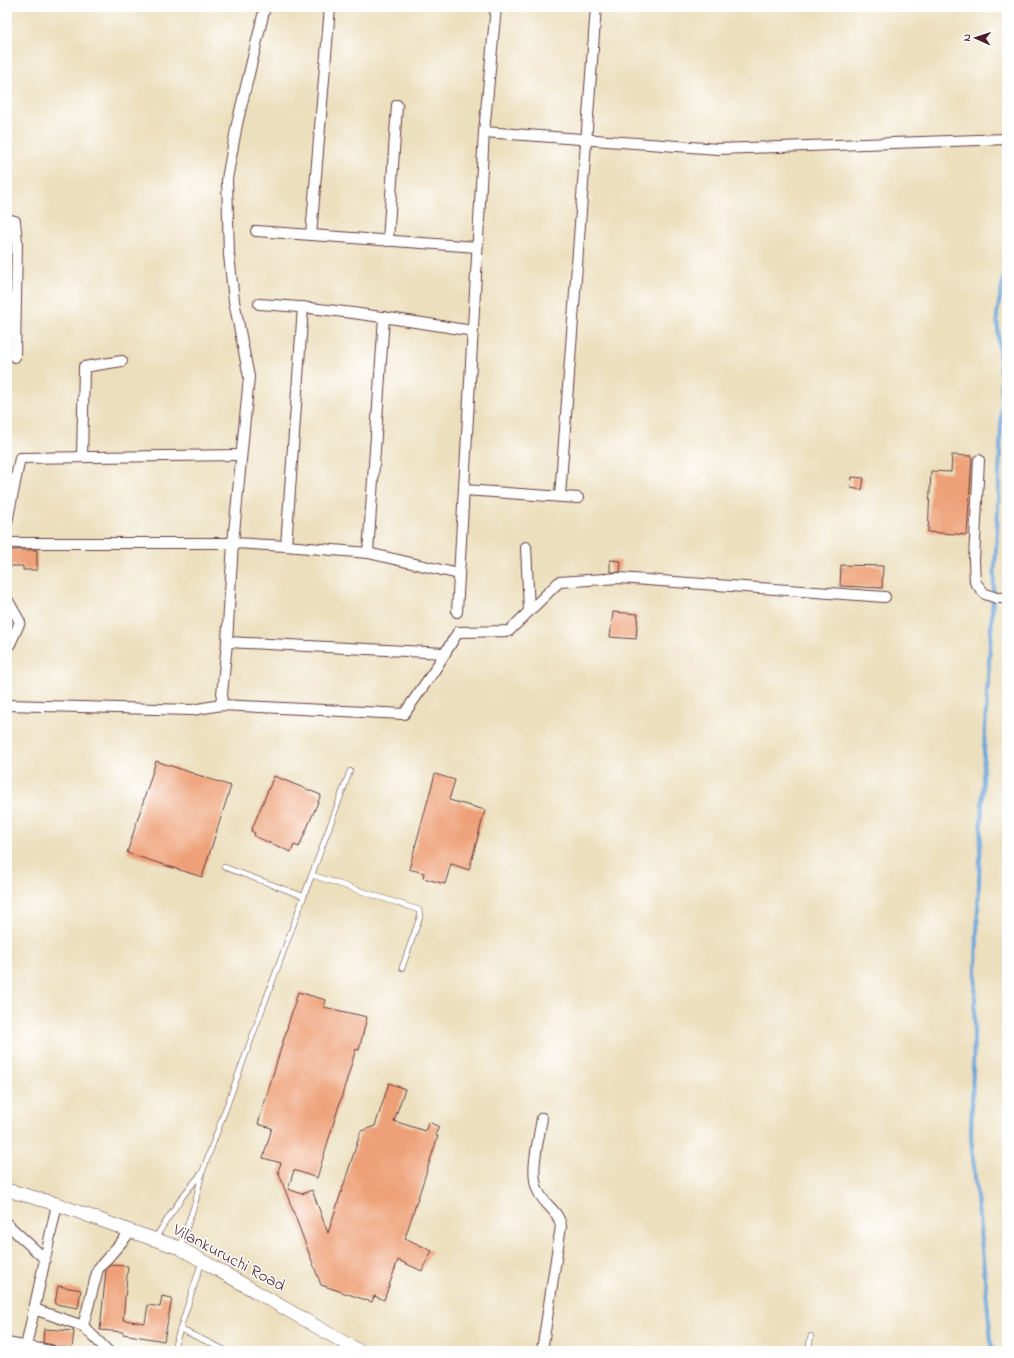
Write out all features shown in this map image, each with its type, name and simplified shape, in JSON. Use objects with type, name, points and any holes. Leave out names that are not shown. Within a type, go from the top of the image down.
[{"type":"street","points":[[221,705],[227,642],[233,543],[249,377],[234,301],[229,256],[227,180],[237,124],[265,7]]},
{"type":"street","points":[[311,235],[330,7]]},
{"type":"street","points":[[457,612],[484,132],[496,7]]},
{"type":"street","points":[[560,496],[596,7]]},
{"type":"street","points":[[388,241],[397,105]]},
{"type":"street","points":[[484,132],[718,149],[1007,139]]},
{"type":"street","points":[[7,219],[15,221],[17,242],[15,357]]},
{"type":"street","points":[[256,231],[477,247]]},
{"type":"street","points":[[260,304],[303,307],[384,317],[472,332]]},
{"type":"street","points":[[286,546],[303,307]]},
{"type":"street","points":[[368,553],[384,317]]},
{"type":"street","points":[[82,457],[84,367],[122,361]]},
{"type":"street","points":[[7,522],[20,458],[241,455]]},
{"type":"street","points":[[979,460],[974,560],[975,582],[985,594],[1002,598]]},
{"type":"street","points":[[464,490],[578,498]]},
{"type":"street","points":[[7,543],[233,543],[286,546],[368,553],[459,574]]},
{"type":"street","points":[[526,547],[529,611]]},
{"type":"street","points":[[7,705],[192,710],[221,705],[404,714],[458,632],[509,631],[559,582],[619,578],[885,597]]},
{"type":"street","points":[[7,599],[20,622],[10,644],[7,646]]},
{"type":"street","points":[[227,642],[445,653]]},
{"type":"street","points":[[542,1118],[534,1165],[535,1182],[538,1192],[560,1219],[561,1226],[542,1351]]},
{"type":"street","name":"Vilankuruchi Road","points":[[7,1190],[56,1204],[180,1248],[359,1351]]},
{"type":"street","points":[[26,1349],[56,1204]]},
{"type":"street","points":[[7,1224],[45,1259]]},
{"type":"street","points":[[83,1326],[98,1269],[132,1232]]},
{"type":"street","points":[[34,1309],[83,1326],[108,1351]]},
{"type":"street","points":[[7,1343],[26,1349],[51,1351]]},
{"type":"lane","points":[[180,1248],[195,1203],[202,1173],[350,771]]},
{"type":"lane","points":[[224,867],[303,896]]},
{"type":"lane","points":[[312,875],[419,910],[420,917],[402,968]]},
{"type":"lane","points":[[154,1239],[182,1197],[202,1173]]},
{"type":"lane","points":[[173,1351],[202,1260]]},
{"type":"lane","points":[[180,1329],[227,1351]]},
{"type":"lane","points":[[808,1351],[811,1336]]},
{"type":"building","points":[[952,455],[972,456],[967,535],[928,532],[931,471],[951,472]]},
{"type":"building","points":[[852,477],[864,478],[862,490],[851,488]]},
{"type":"building","points":[[7,550],[37,550],[37,570],[23,570],[23,566],[7,566]]},
{"type":"building","points":[[610,560],[621,561],[620,572],[610,572]]},
{"type":"building","points":[[841,565],[883,566],[882,588],[840,586]]},
{"type":"building","points":[[613,612],[638,614],[636,639],[610,637]]},
{"type":"building","points":[[156,761],[231,786],[202,877],[127,853]]},
{"type":"building","points":[[435,774],[455,780],[449,800],[485,810],[469,870],[451,864],[445,884],[423,878],[424,873],[409,869]]},
{"type":"building","points":[[274,776],[321,795],[299,847],[294,845],[291,852],[254,836],[255,833],[251,831]]},
{"type":"building","points":[[298,992],[326,1000],[324,1007],[367,1017],[359,1050],[356,1049],[317,1178],[294,1170],[288,1189],[302,1194],[312,1190],[328,1233],[361,1131],[375,1126],[389,1083],[405,1089],[394,1121],[425,1131],[429,1122],[439,1127],[435,1135],[438,1136],[405,1238],[432,1251],[422,1271],[398,1260],[384,1300],[374,1296],[372,1302],[321,1285],[278,1171],[281,1163],[263,1158],[272,1128],[258,1124]]},
{"type":"building","points":[[110,1265],[128,1266],[123,1320],[145,1323],[148,1305],[160,1307],[162,1296],[172,1298],[164,1341],[123,1334],[123,1332],[100,1330],[106,1270]]},
{"type":"building","points":[[58,1286],[81,1290],[78,1308],[55,1304]]},
{"type":"building","points":[[44,1329],[74,1331],[72,1349],[56,1347],[43,1343]]},
{"type":"waterway","points":[[992,1351],[971,1137],[985,727],[997,533],[1002,395],[997,314],[1007,260]]}]
